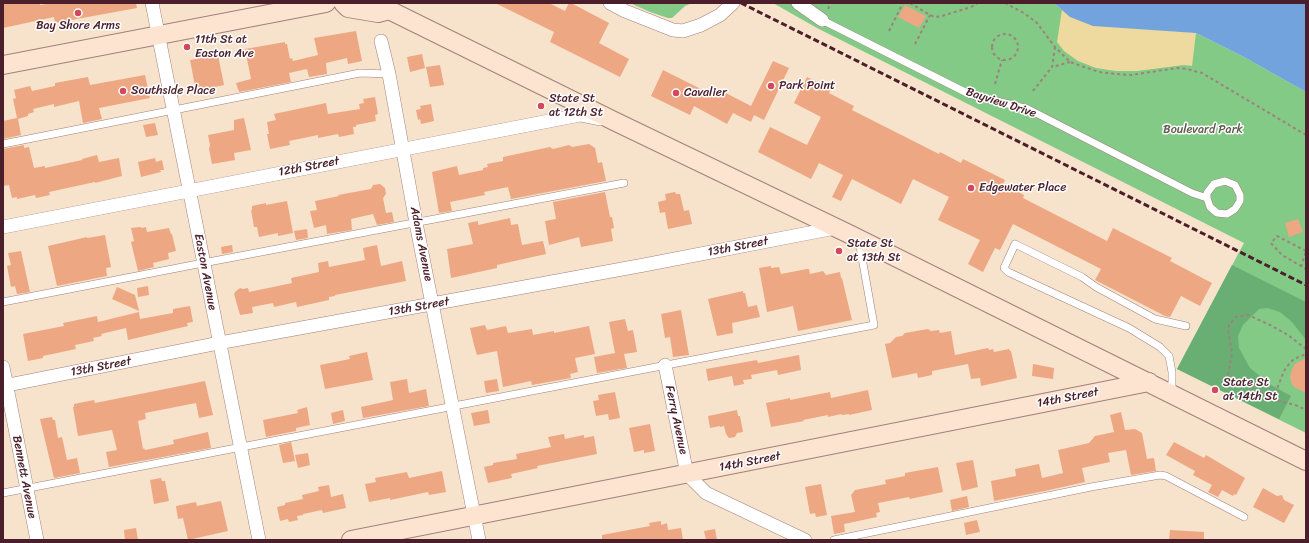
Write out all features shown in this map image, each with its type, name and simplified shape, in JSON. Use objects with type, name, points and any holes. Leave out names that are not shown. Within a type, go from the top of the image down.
[{"type":"main road","points":[[3,64],[158,36],[326,3]]},
{"type":"main road","points":[[343,3],[348,8],[378,13],[386,6],[616,122],[836,228],[1306,460]]},
{"type":"main road","name":"14th Street","points":[[351,540],[1148,382]]},
{"type":"street","name":"Easton Avenue","points":[[152,3],[259,540]]},
{"type":"street","points":[[610,3],[625,11],[673,30],[683,31],[701,25],[720,15],[733,3]]},
{"type":"street","name":"Bayview Drive","points":[[798,3],[822,20]]},
{"type":"street","name":"Adams Avenue","points":[[382,42],[390,74],[416,223],[479,540]]},
{"type":"street","name":"12th Street","points":[[3,227],[580,115],[616,122]]},
{"type":"street","name":"13th Street","points":[[5,386],[219,343],[836,228]]},
{"type":"street","name":"Ferry Avenue","points":[[665,365],[687,474]]},
{"type":"street","name":"Bennett Avenue","points":[[3,366],[5,386],[37,540]]},
{"type":"street","points":[[687,474],[706,493],[805,540]]},
{"type":"lane","name":"Bayview Drive","points":[[822,20],[969,94],[1028,109],[1192,193],[1206,198]]},
{"type":"lane","points":[[3,144],[360,74],[390,74]]},
{"type":"lane","points":[[1219,181],[1230,182],[1238,190],[1240,195],[1238,205],[1232,212],[1227,214],[1213,211],[1206,198],[1207,192],[1210,188],[1219,181]]},
{"type":"lane","points":[[3,302],[624,183]]},
{"type":"lane","points":[[3,493],[874,325],[858,239]]},
{"type":"lane","points":[[1172,394],[1172,372],[1169,356],[1160,347],[1129,328],[1008,272],[1004,268],[1015,244],[1082,277],[1096,287],[1155,319],[1186,326]]},
{"type":"lane","points":[[834,540],[1091,487],[1160,475],[1166,476],[1244,517]]},
{"type":"path","points":[[889,31],[903,3]]},
{"type":"path","points":[[910,3],[936,17],[970,7],[978,3]]},
{"type":"path","points":[[1005,3],[1024,13],[1037,23],[1055,47],[1070,62],[1099,72],[1116,74],[1131,75],[1176,68],[1202,73],[1306,135]]},
{"type":"path","points":[[915,44],[930,15]]},
{"type":"path","points":[[1003,33],[1014,36],[1019,46],[1016,57],[1006,61],[1002,60],[996,58],[991,48],[994,38],[1003,33]]},
{"type":"path","points":[[1033,91],[1052,66],[1055,47]]},
{"type":"path","points":[[995,84],[1002,60]]},
{"type":"path","points":[[1052,66],[1070,62]]},
{"type":"path","points":[[1301,267],[1306,251],[1277,236],[1271,243],[1282,255],[1301,267],[1306,269]]},
{"type":"path","points":[[1306,348],[1288,334],[1248,315],[1236,317],[1229,325],[1228,330],[1232,353],[1228,370],[1230,377],[1237,384],[1251,387],[1273,398],[1306,410]]},
{"type":"path","points":[[1273,398],[1289,364],[1294,358],[1306,354]]},
{"type":"green space","points":[[630,3],[692,3],[685,6],[672,18],[668,18]]},
{"type":"green space","name":"Boulevard Park","points":[[773,3],[1054,3],[1062,10],[1196,33],[1244,57],[1306,92],[1306,433],[1177,369],[1244,243],[817,28]]},
{"type":"green space","points":[[1232,265],[1306,302],[1306,340],[1292,322],[1280,312],[1267,308],[1259,309],[1243,325],[1238,336],[1239,348],[1250,368],[1271,385],[1291,396],[1279,419],[1177,369]]},
{"type":"sand","points":[[1063,3],[1134,3],[1196,33],[1192,66],[1184,65],[1137,71],[1116,71],[1096,68],[1078,61],[1064,51],[1057,42]]},
{"type":"water","points":[[1054,3],[1306,3],[1306,92],[1244,57],[1196,33],[1093,26],[1070,17]]},
{"type":"building","points":[[3,3],[40,3],[40,5],[52,3],[136,3],[137,8],[55,23],[54,17],[3,28]]},
{"type":"building","points":[[495,3],[549,3],[565,11],[569,3],[571,3],[609,23],[599,43],[629,59],[620,77],[550,42],[554,32]]},
{"type":"building","points":[[905,5],[926,16],[919,28],[898,17]]},
{"type":"building","points":[[356,31],[362,61],[348,64],[347,58],[326,63],[327,74],[309,77],[307,69],[289,73],[291,82],[239,92],[236,83],[251,79],[245,49],[285,42],[285,44],[287,44],[290,59],[292,58],[293,61],[318,55],[314,38]]},
{"type":"building","points":[[422,54],[425,68],[410,72],[407,57]]},
{"type":"building","points":[[218,55],[224,85],[196,91],[190,60]]},
{"type":"building","points":[[773,61],[789,68],[764,120],[754,115],[751,122],[733,113],[727,124],[694,106],[690,115],[651,96],[663,70],[713,95],[716,88],[751,106]]},
{"type":"building","points":[[440,65],[444,85],[430,87],[426,67]]},
{"type":"building","points":[[145,75],[150,98],[99,108],[102,119],[83,123],[79,101],[54,107],[54,104],[33,109],[34,112],[28,114],[28,116],[18,119],[21,135],[3,139],[3,121],[17,118],[13,99],[16,98],[14,90],[30,86],[32,91],[55,86],[55,83],[88,77],[90,85]]},
{"type":"building","points":[[807,77],[831,89],[829,93],[854,106],[852,110],[939,154],[940,152],[961,163],[963,159],[1005,180],[1003,184],[1024,195],[1023,198],[1107,241],[1113,228],[1172,258],[1170,261],[1212,283],[1200,306],[1181,296],[1170,317],[1165,316],[1095,280],[1101,269],[1013,224],[1000,250],[995,248],[983,272],[968,264],[980,240],[938,220],[949,197],[913,179],[901,204],[852,179],[841,201],[832,197],[843,175],[819,163],[811,179],[758,152],[770,127],[807,145],[821,117],[794,103]]},
{"type":"building","points":[[375,97],[378,114],[375,115],[376,121],[356,125],[356,127],[353,127],[354,134],[339,137],[338,134],[318,138],[318,135],[289,141],[290,145],[270,149],[267,134],[269,134],[267,122],[276,120],[274,114],[326,103],[328,114],[360,109],[359,104],[364,103],[363,99]]},
{"type":"building","points":[[431,104],[434,121],[421,124],[420,119],[418,120],[416,110],[421,109],[420,106]]},
{"type":"building","points":[[244,118],[251,150],[234,153],[235,160],[212,164],[208,135],[234,130],[234,120]]},
{"type":"building","points":[[155,123],[158,135],[146,137],[143,125]]},
{"type":"building","points":[[589,144],[595,148],[598,163],[602,162],[606,181],[511,199],[508,187],[484,192],[485,195],[450,202],[452,211],[439,213],[432,172],[457,166],[459,175],[483,170],[483,168],[488,167],[487,164],[503,161],[503,157],[550,147],[553,149],[569,145],[572,147]]},
{"type":"building","points":[[24,145],[24,148],[29,147],[34,168],[45,166],[45,168],[82,160],[97,155],[99,162],[119,158],[122,176],[49,192],[50,195],[36,198],[35,195],[17,199],[17,197],[12,198],[9,185],[3,186],[3,149]]},
{"type":"building","points":[[155,158],[156,162],[162,160],[164,170],[141,177],[138,162]]},
{"type":"building","points":[[380,184],[385,188],[386,194],[383,198],[386,213],[392,212],[394,222],[377,225],[373,214],[351,219],[352,230],[327,234],[326,225],[314,228],[310,211],[317,210],[315,201],[371,189],[373,185]]},
{"type":"building","points":[[605,192],[610,217],[612,217],[614,228],[611,229],[613,241],[581,247],[579,237],[549,245],[545,221],[556,219],[553,202]]},
{"type":"building","points":[[675,192],[676,194],[680,194],[684,211],[689,210],[692,224],[668,229],[665,212],[660,213],[658,202],[666,200],[665,194]]},
{"type":"building","points":[[287,201],[293,233],[278,236],[278,233],[259,237],[257,227],[254,227],[251,210],[252,206]]},
{"type":"building","points":[[510,218],[511,225],[518,224],[522,245],[543,241],[546,254],[497,265],[497,268],[451,278],[447,249],[473,244],[468,223],[478,221],[478,225]]},
{"type":"building","points":[[1298,219],[1303,232],[1289,237],[1285,223]]},
{"type":"building","points":[[146,227],[147,232],[169,228],[176,251],[168,253],[169,259],[153,263],[154,267],[138,271],[131,242],[134,241],[131,228]]},
{"type":"building","points":[[307,229],[308,238],[296,240],[294,231]]},
{"type":"building","points":[[105,235],[111,267],[106,268],[107,276],[57,286],[48,246],[87,237]]},
{"type":"building","points":[[232,245],[233,252],[222,254],[221,247]]},
{"type":"building","points":[[377,245],[381,266],[402,261],[406,281],[335,295],[329,297],[329,300],[297,307],[296,302],[274,307],[273,303],[252,307],[253,313],[240,315],[234,294],[240,288],[248,288],[249,292],[292,283],[291,278],[319,272],[318,263],[328,261],[329,267],[365,260],[363,248]]},
{"type":"building","points":[[21,251],[30,292],[17,294],[15,286],[11,287],[7,266],[11,265],[8,253]]},
{"type":"building","points":[[771,266],[771,268],[779,267],[781,274],[807,269],[809,269],[810,274],[823,271],[826,275],[840,272],[852,320],[798,331],[793,306],[767,312],[759,268]]},
{"type":"building","points":[[148,286],[149,295],[138,297],[137,288]]},
{"type":"building","points":[[117,287],[135,295],[139,311],[112,299]]},
{"type":"building","points":[[743,291],[743,293],[745,293],[748,307],[757,305],[760,317],[732,323],[733,333],[717,336],[708,299]]},
{"type":"building","points":[[190,306],[193,322],[187,323],[188,326],[128,340],[126,328],[101,334],[102,336],[93,338],[94,341],[75,345],[76,349],[43,356],[43,358],[28,361],[23,334],[64,326],[63,323],[97,316],[98,322],[139,312],[140,319],[173,313],[173,309]]},
{"type":"building","points":[[681,310],[689,355],[673,357],[670,337],[665,338],[661,314]]},
{"type":"building","points":[[625,319],[628,331],[633,330],[637,352],[624,354],[627,368],[597,373],[594,357],[615,353],[609,322]]},
{"type":"building","points":[[485,325],[487,330],[506,326],[508,333],[532,329],[533,335],[554,331],[554,333],[589,326],[595,354],[575,358],[578,372],[570,374],[571,378],[532,385],[531,381],[503,387],[497,351],[477,355],[474,345],[470,328]]},
{"type":"building","points":[[928,329],[931,331],[939,330],[940,333],[951,331],[955,355],[988,348],[989,350],[993,349],[994,352],[1009,349],[1011,351],[1017,378],[981,386],[980,378],[971,379],[968,364],[932,371],[932,375],[918,378],[917,373],[892,378],[885,344],[890,343],[896,337],[902,336],[905,333]]},
{"type":"building","points":[[367,352],[373,380],[325,389],[320,365],[350,359],[349,356]]},
{"type":"building","points":[[799,355],[801,370],[778,375],[777,370],[751,375],[752,379],[743,380],[744,384],[734,386],[732,376],[708,381],[706,369],[757,360],[758,363]]},
{"type":"building","points":[[1306,358],[1306,393],[1294,387],[1290,377],[1295,364]]},
{"type":"building","points":[[1033,364],[1054,368],[1053,379],[1032,376]]},
{"type":"building","points":[[407,379],[409,393],[426,389],[429,406],[363,418],[361,407],[393,400],[390,382]]},
{"type":"building","points":[[497,379],[499,391],[486,393],[484,381]]},
{"type":"building","points":[[205,381],[213,415],[199,418],[196,403],[145,413],[146,419],[138,421],[143,449],[144,448],[145,450],[174,444],[173,440],[208,432],[211,448],[109,467],[106,452],[117,450],[112,430],[78,436],[73,407],[74,404],[94,400],[95,403]]},
{"type":"building","points":[[868,390],[872,410],[849,415],[841,414],[828,417],[828,415],[771,427],[766,403],[830,392],[831,398]]},
{"type":"building","points":[[615,392],[620,418],[609,420],[608,414],[596,416],[593,401],[599,400],[598,395]]},
{"type":"building","points":[[307,407],[310,425],[296,428],[296,431],[266,437],[263,420],[298,413],[297,410]]},
{"type":"building","points":[[343,410],[345,421],[333,424],[331,413]]},
{"type":"building","points":[[488,410],[490,423],[474,426],[471,413]]},
{"type":"building","points":[[737,410],[738,416],[740,416],[743,432],[737,433],[735,437],[729,438],[726,434],[724,426],[710,428],[708,416]]},
{"type":"building","points":[[1121,412],[1125,430],[1135,429],[1142,433],[1147,459],[1154,458],[1156,471],[1131,475],[1126,450],[1108,453],[1110,462],[1082,468],[1085,482],[994,501],[991,481],[1016,476],[1015,469],[1039,464],[1042,478],[1063,473],[1058,450],[1089,443],[1095,436],[1114,432],[1110,415]]},
{"type":"building","points":[[52,417],[53,420],[55,420],[58,438],[62,437],[67,460],[77,458],[80,473],[54,478],[40,419]]},
{"type":"building","points":[[650,424],[655,451],[644,453],[644,450],[634,452],[629,428]]},
{"type":"building","points":[[564,434],[565,439],[584,435],[584,438],[594,436],[597,454],[537,466],[538,468],[511,474],[512,478],[488,483],[484,467],[493,465],[493,463],[517,459],[516,454],[551,447],[548,437]]},
{"type":"building","points":[[291,442],[295,461],[283,463],[279,445]]},
{"type":"building","points":[[1174,442],[1204,458],[1206,455],[1245,478],[1236,495],[1234,494],[1233,496],[1222,490],[1218,497],[1208,492],[1212,485],[1193,475],[1195,471],[1166,455]]},
{"type":"building","points":[[308,453],[310,465],[298,468],[295,455]]},
{"type":"building","points":[[973,460],[978,487],[962,491],[956,463]]},
{"type":"building","points":[[938,467],[943,492],[910,499],[909,497],[878,503],[880,512],[876,513],[877,517],[844,524],[845,532],[834,534],[831,516],[855,512],[851,495],[855,490],[886,484],[885,480],[905,476],[905,473]]},
{"type":"building","points":[[442,471],[446,492],[429,495],[428,492],[390,500],[390,498],[369,502],[365,484],[376,482],[375,478],[407,472],[409,478]]},
{"type":"building","points":[[161,478],[162,481],[165,481],[169,501],[154,504],[150,480]]},
{"type":"building","points":[[821,484],[827,515],[816,517],[815,513],[810,514],[805,487]]},
{"type":"building","points":[[329,485],[331,497],[343,494],[346,508],[323,513],[322,510],[303,514],[297,516],[298,520],[289,522],[288,519],[280,521],[277,507],[285,505],[285,503],[303,499],[302,495],[319,491],[318,487]]},
{"type":"building","points":[[1263,488],[1277,496],[1282,495],[1284,500],[1294,505],[1284,523],[1253,507]]},
{"type":"building","points":[[967,496],[969,507],[952,511],[950,500]]},
{"type":"building","points":[[221,501],[228,531],[188,540],[183,518],[178,519],[176,506],[196,502],[197,506]]},
{"type":"building","points":[[977,520],[980,532],[966,535],[964,523]]},
{"type":"building","points":[[661,521],[661,525],[667,523],[668,530],[681,528],[683,540],[602,540],[602,535],[650,526],[649,523]]},
{"type":"building","points":[[136,528],[138,540],[125,540],[124,530]]},
{"type":"building","points":[[715,529],[717,540],[706,540],[704,531]]},
{"type":"building","points":[[1170,530],[1204,532],[1204,540],[1169,540]]},
{"type":"railway","points":[[741,3],[1306,285]]},
{"type":"place","name":"Bay Shore Arms","points":[[78,13]]},
{"type":"place","name":"11th St at Easton Ave","points":[[187,47]]},
{"type":"place","name":"Park Point","points":[[771,86]]},
{"type":"place","name":"Southside Place","points":[[123,91]]},
{"type":"place","name":"Cavalier","points":[[676,93]]},
{"type":"place","name":"State St at 12th St","points":[[541,106]]},
{"type":"place","name":"Edgewater Place","points":[[971,188]]},
{"type":"place","name":"State St at 13th St","points":[[839,251]]},
{"type":"place","name":"State St at 14th St","points":[[1215,390]]}]
